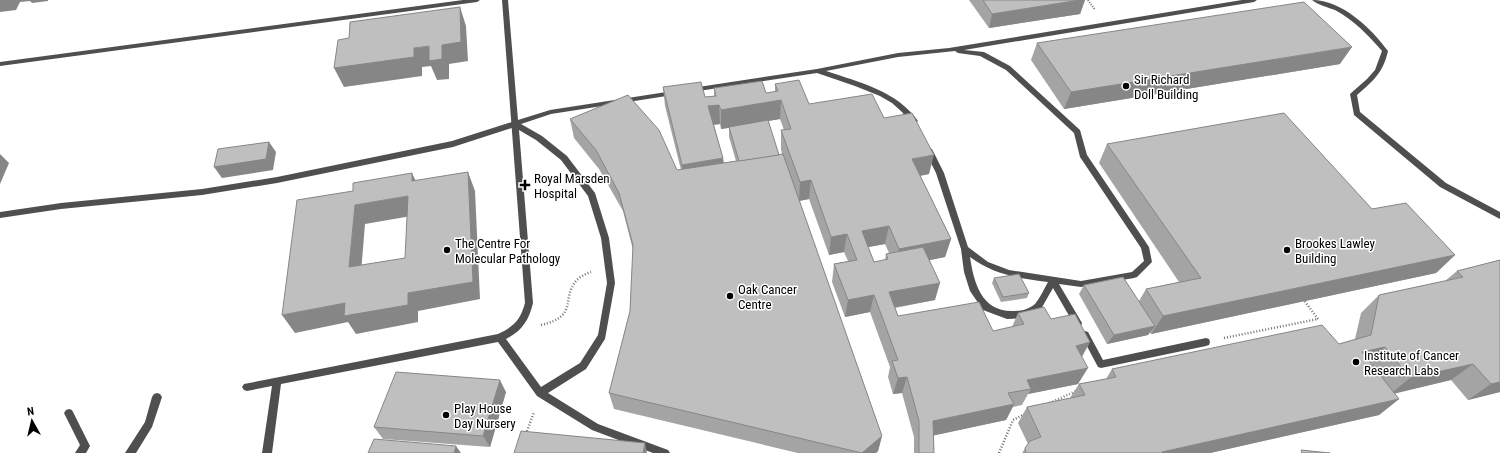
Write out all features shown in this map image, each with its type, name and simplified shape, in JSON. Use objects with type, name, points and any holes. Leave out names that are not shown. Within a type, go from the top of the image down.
[{"type":"street","points":[[0,64],[477,0]]},
{"type":"street","points":[[247,387],[500,338],[518,328],[526,315],[529,303],[505,0]]},
{"type":"street","points":[[0,215],[76,205],[202,192],[277,180],[452,144],[550,112],[817,71],[898,55],[949,50],[1254,0]]},
{"type":"street","points":[[1315,0],[1347,14],[1369,31],[1385,51],[1383,61],[1375,76],[1352,94],[1357,113],[1443,185],[1500,216]]},
{"type":"street","points":[[949,50],[982,54],[1008,68],[1077,132],[1083,155],[1145,248],[1148,262],[1134,275],[1081,284],[1009,273],[985,264],[965,249]]},
{"type":"street","points":[[817,71],[864,87],[891,100],[904,109],[917,127]]},
{"type":"street","points":[[515,124],[539,138],[564,158],[592,195],[605,238],[611,283],[602,336],[583,366],[540,393]]},
{"type":"street","points":[[926,147],[940,173],[965,249],[968,272],[974,291],[986,307],[1007,315],[1026,314],[1038,306],[1053,280]]},
{"type":"street","points":[[1053,280],[1101,364],[1206,342]]},
{"type":"street","points":[[500,338],[540,393],[595,427],[665,453]]},
{"type":"street","points":[[267,453],[277,381]]},
{"type":"street","points":[[130,453],[149,424],[157,397]]},
{"type":"street","points":[[69,413],[85,446],[80,453]]},
{"type":"path","points":[[518,328],[546,324],[560,317],[568,308],[570,292],[578,279],[592,271],[609,268]]},
{"type":"path","points":[[1206,342],[1318,319],[1300,296],[1308,294]]},
{"type":"path","points":[[1048,404],[1090,384],[1101,364]]},
{"type":"path","points":[[525,438],[540,393]]},
{"type":"path","points":[[999,453],[1013,420],[1027,413]]},
{"type":"building","points":[[983,0],[1080,0],[992,14]]},
{"type":"building","name":"Sir Richard Doll Building","points":[[1304,2],[1352,47],[1071,92],[1037,43]]},
{"type":"building","points":[[460,7],[461,42],[442,45],[442,59],[429,61],[429,46],[414,48],[414,57],[334,68],[338,40],[349,38],[350,22]]},
{"type":"building","points":[[799,80],[809,104],[872,94],[884,118],[912,113],[934,155],[912,159],[951,239],[899,249],[889,226],[862,231],[874,262],[888,259],[886,254],[923,247],[940,283],[889,292],[898,316],[979,302],[993,331],[1024,324],[1018,313],[1044,307],[1051,319],[1075,314],[1090,342],[1076,346],[1088,368],[1027,380],[1031,389],[1008,393],[1014,404],[933,421],[934,453],[919,453],[919,421],[907,377],[898,378],[892,361],[898,360],[874,295],[848,300],[834,264],[857,260],[847,234],[831,237],[811,180],[800,182],[781,130],[791,129],[781,100],[721,110],[719,105],[708,106],[723,158],[682,165],[663,87],[701,82],[705,97],[716,96],[714,88],[762,81],[766,93],[778,91],[775,84]]},
{"type":"building","name":"Oak Cancer Centre","points":[[628,95],[659,130],[677,170],[783,154],[882,436],[862,453],[609,393],[630,311],[633,245],[619,193],[596,150],[570,119]]},
{"type":"building","name":"Brookes Lawley Building","points":[[1284,113],[1372,209],[1406,203],[1455,255],[1163,316],[1146,289],[1201,278],[1107,144]]},
{"type":"building","points":[[768,120],[779,155],[739,161],[729,127]]},
{"type":"building","points":[[269,142],[266,159],[214,167],[218,149]]},
{"type":"building","name":"The Centre For Molecular Pathology","points":[[468,172],[473,282],[408,293],[408,305],[344,316],[345,303],[282,315],[297,200],[353,191],[353,183],[412,173],[412,181]],"holes":[[[408,196],[405,258],[349,267],[355,205]]]},
{"type":"building","name":"Institute of Cancer Research Labs","points":[[1500,260],[1500,382],[1491,384],[1473,364],[1410,378],[1385,347],[1362,352],[1399,399],[1162,452],[1163,453],[1026,453],[1025,448],[1030,441],[1041,437],[1027,407],[1085,395],[1079,384],[1116,377],[1112,369],[1322,325],[1339,344],[1371,335],[1379,295],[1463,277],[1457,271]]},
{"type":"building","points":[[1019,274],[1029,293],[1003,297],[994,278]]},
{"type":"building","points":[[1123,277],[1155,326],[1114,335],[1084,285]]},
{"type":"building","name":"Play House Day Nursery","points":[[396,372],[500,380],[483,436],[374,427]]},
{"type":"building","points":[[521,431],[645,443],[643,453],[514,453]]},
{"type":"building","points":[[374,439],[456,446],[454,453],[368,453]]},
{"type":"building","points":[[1301,450],[1330,453],[1302,453]]},
{"type":"place","name":"Sir Richard Doll Building","points":[[1126,86]]},
{"type":"place","name":"Royal Marsden Hospital","points":[[525,185]]},
{"type":"place","name":"The Centre For Molecular Pathology","points":[[447,250]]},
{"type":"place","name":"Brookes Lawley Building","points":[[1287,250]]},
{"type":"place","name":"Oak Cancer Centre","points":[[730,296]]},
{"type":"place","name":"Institute of Cancer Research Labs","points":[[1356,362]]},
{"type":"place","name":"Play House Day Nursery","points":[[446,415]]}]
